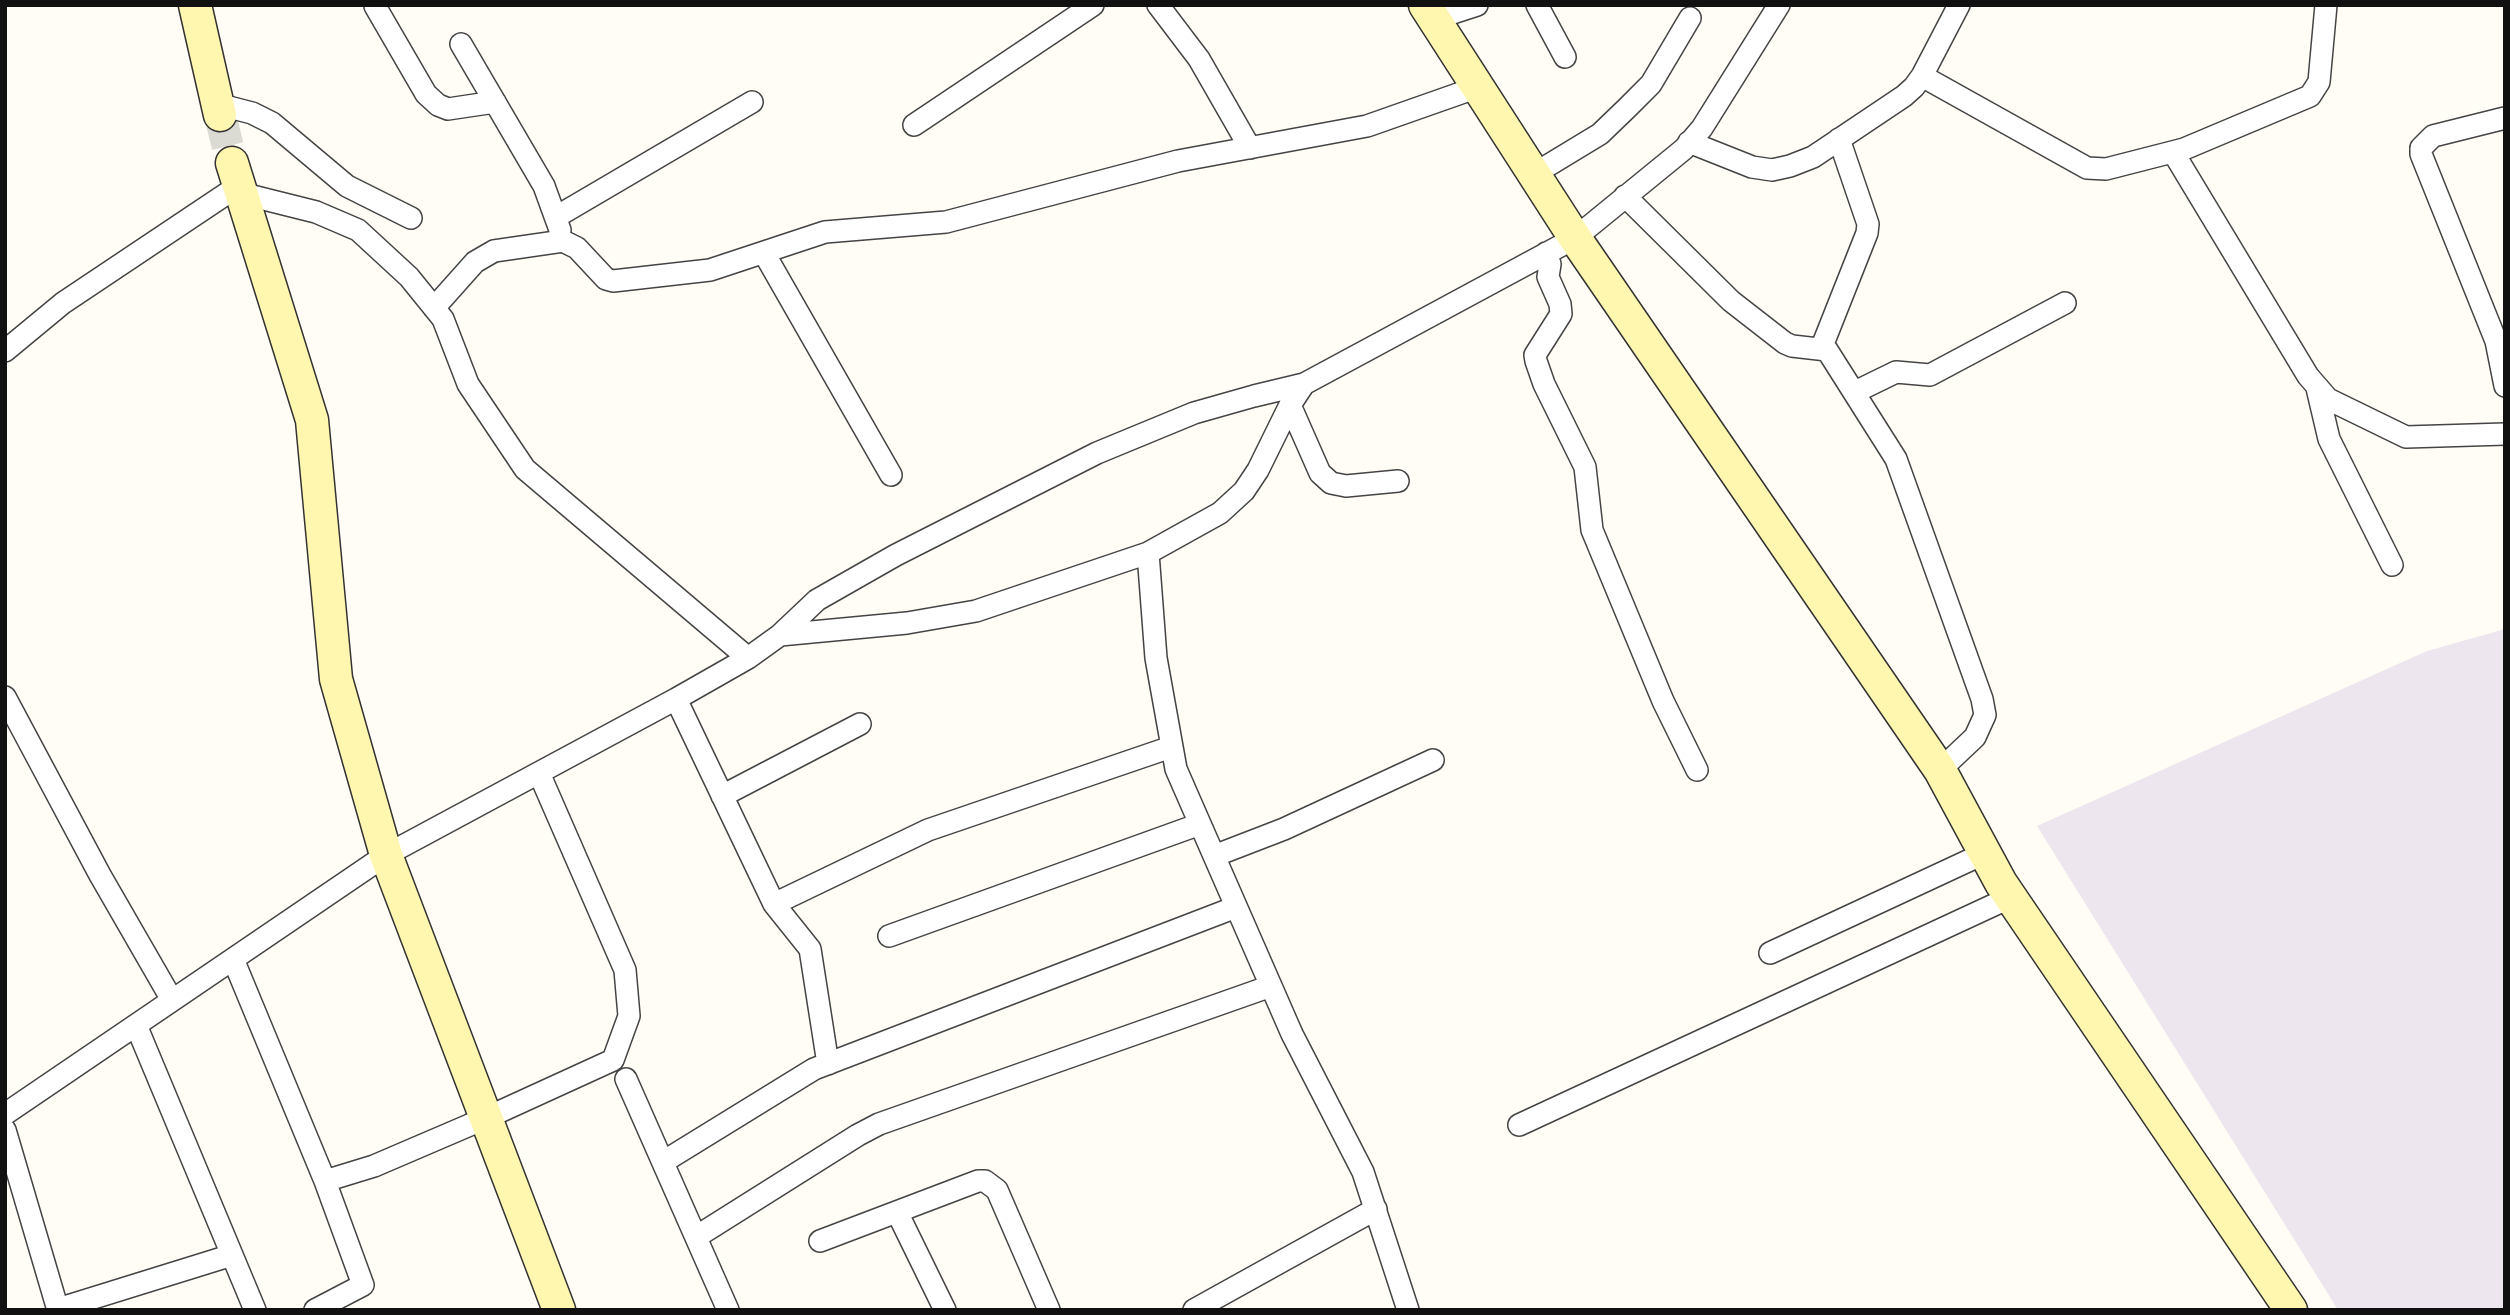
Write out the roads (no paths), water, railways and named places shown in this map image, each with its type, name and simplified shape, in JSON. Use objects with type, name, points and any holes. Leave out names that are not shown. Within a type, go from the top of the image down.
[{"type":"main road","points":[[195,5],[218,109]]},
{"type":"main road","points":[[1430,12],[1575,237],[1940,770],[2011,897],[2291,1310]]},
{"type":"main road","points":[[237,181],[312,420],[336,679],[386,855],[559,1310]]},
{"type":"street","points":[[914,125],[1093,5]]},
{"type":"street","points":[[1158,5],[1199,59],[1250,148]]},
{"type":"street","points":[[1430,12],[1477,5]]},
{"type":"street","points":[[1536,5],[1565,57]]},
{"type":"street","points":[[5,1114],[386,855],[748,658],[780,635],[817,600],[873,568],[1097,453],[1194,414],[1304,384],[1575,237],[1689,142],[1702,128],[1779,5]]},
{"type":"street","points":[[1689,142],[1752,167],[1772,170],[1813,157],[1904,96],[1922,76],[1959,5]]},
{"type":"street","points":[[1922,76],[2087,168],[2106,169],[2173,152],[2310,96],[2319,82],[2326,5]]},
{"type":"street","points":[[375,6],[426,94],[438,105],[448,109],[495,102]]},
{"type":"street","points":[[1534,174],[1600,134],[1628,108],[1651,84],[1690,18]]},
{"type":"street","points":[[461,44],[544,187],[563,241]]},
{"type":"street","points":[[434,308],[486,253],[563,241],[577,248],[606,279],[613,281],[710,270],[825,232],[946,222],[1178,161],[1387,121],[1478,87]]},
{"type":"street","points":[[556,217],[752,102]]},
{"type":"street","points":[[218,109],[251,113],[272,123],[347,186],[411,218]]},
{"type":"street","points":[[2505,118],[2433,136],[2425,141],[2421,154],[2492,330],[2505,386]]},
{"type":"street","points":[[1821,349],[1867,233],[1868,224],[1839,139]]},
{"type":"street","points":[[2173,152],[2317,388],[2328,399],[2406,438],[2505,434]]},
{"type":"street","points":[[5,351],[63,303],[237,181],[316,212],[358,230],[409,277],[443,320],[468,384],[525,469],[748,658]]},
{"type":"street","points":[[1625,196],[1723,293],[1774,334],[1792,346],[1821,349],[1832,355],[1900,467],[1982,699],[1985,715],[1975,737],[1940,770]]},
{"type":"street","points":[[764,253],[891,475]]},
{"type":"street","points":[[1546,253],[1550,264],[1548,277],[1560,304],[1561,314],[1535,355],[1536,361],[1544,384],[1585,467],[1591,530],[1663,701],[1697,770]]},
{"type":"street","points":[[1855,392],[1896,372],[1930,374],[2065,303]]},
{"type":"street","points":[[780,635],[907,624],[976,611],[1148,554],[1220,513],[1244,491],[1304,384]]},
{"type":"street","points":[[2317,388],[2329,439],[2392,565]]},
{"type":"street","points":[[1290,405],[1320,473],[1331,483],[1346,486],[1398,481]]},
{"type":"street","points":[[1148,554],[1156,658],[1176,769],[1292,1034],[1354,1151],[1376,1209],[1408,1310]]},
{"type":"street","points":[[5,697],[96,868],[172,1000]]},
{"type":"street","points":[[676,699],[774,904],[810,949],[828,1064]]},
{"type":"street","points":[[722,796],[860,724]]},
{"type":"street","points":[[774,904],[920,833],[1171,747]]},
{"type":"street","points":[[1214,856],[1284,829],[1433,760]]},
{"type":"street","points":[[325,1181],[374,1166],[613,1060],[629,1016],[625,970],[539,773]]},
{"type":"street","points":[[889,936],[1200,824]]},
{"type":"street","points":[[1770,953],[1985,853]]},
{"type":"street","points":[[1519,1125],[2011,897]]},
{"type":"street","points":[[663,1162],[792,1081],[828,1064],[1236,907]]},
{"type":"street","points":[[233,958],[325,1181],[363,1285],[315,1310]]},
{"type":"street","points":[[696,1237],[879,1124],[1271,986]]},
{"type":"street","points":[[136,1025],[255,1310]]},
{"type":"street","points":[[625,1079],[728,1310]]},
{"type":"street","points":[[5,1130],[58,1309],[232,1255]]},
{"type":"street","points":[[820,1241],[978,1181],[985,1181],[997,1190],[1049,1310]]},
{"type":"street","points":[[1194,1310],[1376,1209]]},
{"type":"street","points":[[897,1212],[945,1310]]},
{"type":"tunnel","points":[[220,115],[232,163]]}]
